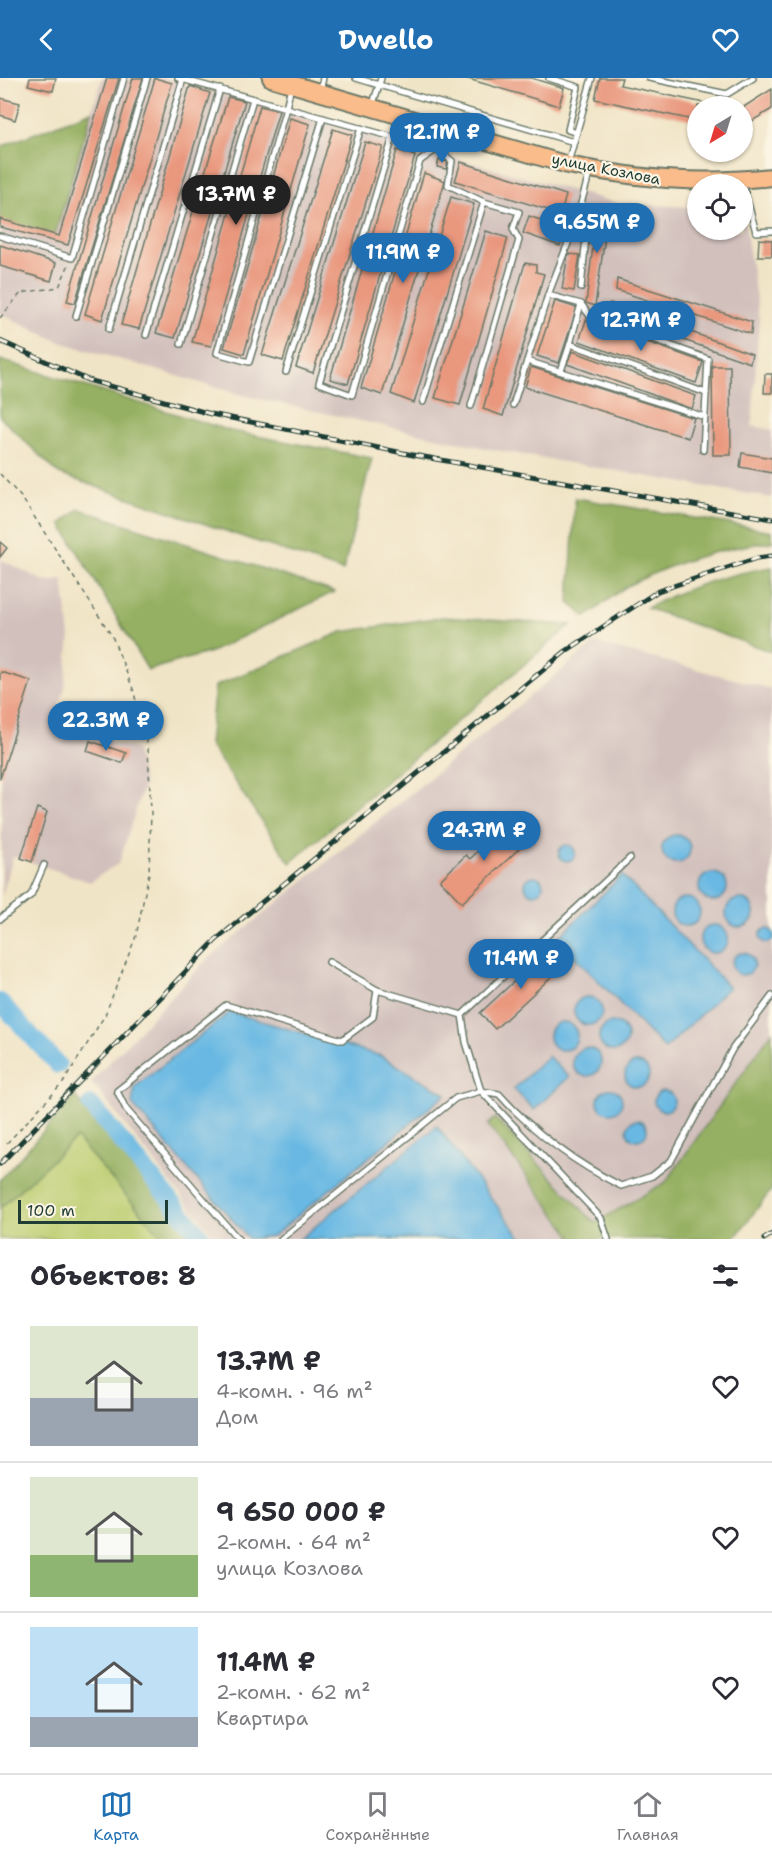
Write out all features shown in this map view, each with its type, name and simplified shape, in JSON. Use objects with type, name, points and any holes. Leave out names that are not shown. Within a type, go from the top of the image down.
[{"type":"main road","name":"улица Козлова","points":[[271,78],[292,84],[322,85],[372,107],[568,165],[667,181],[687,181]]},
{"type":"main road","name":"улица Козлова","points":[[753,179],[772,177]]},
{"type":"lane","points":[[0,236],[72,258],[124,78]]},
{"type":"lane","points":[[76,315],[147,78]]},
{"type":"lane","points":[[356,78],[574,142]]},
{"type":"lane","points":[[372,107],[381,78]]},
{"type":"lane","points":[[549,78],[578,87],[568,130],[577,133]]},
{"type":"lane","points":[[568,165],[592,78]]},
{"type":"lane","points":[[648,78],[727,94],[753,78]]},
{"type":"lane","points":[[109,329],[180,79],[437,149],[452,161],[448,186],[484,202],[519,212],[513,229],[519,240],[471,406]]},
{"type":"lane","points":[[292,84],[217,353],[249,362],[323,118]]},
{"type":"lane","points":[[146,335],[220,89]]},
{"type":"lane","points":[[181,344],[253,99]]},
{"type":"lane","points":[[286,372],[361,128]]},
{"type":"lane","points":[[393,137],[319,383],[352,395],[420,161],[437,149],[444,128]]},
{"type":"lane","points":[[513,405],[548,295],[575,225],[590,169]]},
{"type":"lane","points":[[423,402],[484,202]]},
{"type":"lane","points":[[753,221],[756,232],[772,231]]},
{"type":"lane","points":[[575,225],[586,237],[581,288]]},
{"type":"lane","points":[[548,295],[580,304],[591,316],[708,359],[703,450]]},
{"type":"lane","points":[[561,371],[580,304]]},
{"type":"lane","points":[[570,344],[706,393]]},
{"type":"lane","points":[[527,361],[705,417]]},
{"type":"lane","points":[[462,1015],[630,858]]},
{"type":"lane","points":[[0,919],[31,895],[44,865]]},
{"type":"lane","points":[[329,963],[377,990],[462,1015]]},
{"type":"lane","points":[[238,1239],[126,1109],[117,1091],[226,1005],[342,1040],[373,1017],[377,990]]},
{"type":"lane","points":[[281,1239],[456,1098],[481,1091],[499,1094],[527,1125],[591,1171],[621,1185],[652,1176],[671,1161],[733,1048],[772,996]]},
{"type":"lane","points":[[462,1015],[468,1050],[481,1091],[601,1218],[608,1239]]},
{"type":"path","points":[[0,318],[21,293],[59,287],[72,258]]},
{"type":"path","points":[[0,474],[22,498],[112,636],[133,689],[148,748],[151,812],[149,873],[136,936],[105,1015],[63,1083],[7,1143]]},
{"type":"shaded area","points":[[102,78],[164,78],[621,204],[687,207],[687,240],[747,240],[759,319],[752,426],[772,430],[772,498],[495,450],[246,396],[60,342],[0,313],[0,219],[55,235]]},
{"type":"shaded area","points":[[0,559],[46,582],[63,580],[70,636],[65,687],[53,724],[136,749],[144,784],[119,863],[90,882],[13,856],[2,896]]},
{"type":"shaded area","points":[[595,643],[772,689],[772,1032],[666,1182],[601,1218],[575,1239],[216,1239],[91,1082],[203,963]]},
{"type":"green space","points":[[92,111],[55,235],[0,219],[0,147]]},
{"type":"green space","points":[[0,360],[231,431],[372,458],[343,571],[59,474],[0,417]]},
{"type":"green space","points":[[575,498],[772,531],[772,542],[717,552],[665,569],[625,587],[586,617],[569,603]]},
{"type":"green space","points":[[79,509],[334,592],[211,652],[148,670],[61,524]]},
{"type":"green space","points":[[772,567],[772,652],[647,608],[708,582]]},
{"type":"green space","points":[[442,617],[571,625],[290,863],[209,744],[215,686],[342,632]]},
{"type":"green space","points":[[772,1032],[772,1189],[734,1239],[574,1239],[488,1125],[495,1118],[595,1223],[666,1182]]},
{"type":"green space","points":[[75,1096],[193,1239],[164,1239],[76,1138],[0,1208],[0,1180]]},
{"type":"green space","points":[[76,1137],[164,1239],[0,1239],[0,1208]]},
{"type":"water","points":[[676,835],[686,839],[690,849],[686,859],[676,863],[666,859],[662,849],[666,839]]},
{"type":"water","points":[[564,845],[570,845],[575,853],[573,859],[564,861],[559,856],[559,850]]},
{"type":"water","points":[[713,873],[723,877],[727,887],[723,897],[713,901],[703,897],[699,887],[703,877]]},
{"type":"water","points":[[622,875],[729,987],[665,1049],[557,939]]},
{"type":"water","points":[[534,876],[540,879],[543,885],[540,891],[534,894],[528,891],[525,885],[528,879]]},
{"type":"water","points":[[686,898],[696,902],[700,912],[696,922],[686,926],[676,922],[672,912],[676,902]]},
{"type":"water","points":[[740,899],[750,903],[754,913],[750,923],[740,927],[730,923],[726,913],[730,903]]},
{"type":"water","points":[[714,925],[724,929],[728,939],[724,949],[714,953],[704,949],[700,939],[704,929]]},
{"type":"water","points":[[764,929],[772,931],[773,940],[770,943],[764,943],[760,939],[760,933]]},
{"type":"water","points":[[743,953],[751,956],[754,964],[751,972],[743,975],[735,972],[732,964],[735,956]]},
{"type":"water","points":[[588,997],[598,1001],[602,1011],[598,1021],[588,1025],[578,1021],[574,1011],[578,1001]]},
{"type":"water","points":[[230,1012],[381,1056],[446,1094],[273,1236],[249,1239],[132,1104],[135,1087]]},
{"type":"water","points":[[563,1022],[573,1026],[577,1036],[573,1046],[563,1050],[553,1046],[549,1036],[553,1026]]},
{"type":"water","points":[[613,1023],[623,1027],[627,1037],[623,1047],[613,1051],[603,1047],[599,1037],[603,1027]]},
{"type":"water","points":[[587,1048],[597,1052],[601,1062],[597,1072],[587,1076],[577,1072],[573,1062],[577,1052]]},
{"type":"water","points":[[548,1056],[569,1077],[534,1110],[514,1089]]},
{"type":"water","points":[[632,1063],[642,1063],[649,1070],[649,1080],[642,1087],[632,1087],[625,1080],[625,1070]]},
{"type":"water","points":[[610,1089],[615,1090],[621,1096],[621,1106],[615,1112],[610,1113],[605,1112],[599,1106],[598,1101],[599,1096],[605,1090]]},
{"type":"water","points":[[664,1091],[671,1094],[674,1101],[671,1108],[664,1111],[657,1108],[654,1101],[657,1094]]},
{"type":"water","points":[[633,1120],[641,1120],[647,1126],[647,1134],[641,1140],[633,1140],[627,1134],[627,1126]]},
{"type":"water","points":[[437,1126],[522,1239],[300,1239]]},
{"type":"building","points":[[30,78],[56,78],[53,91],[28,85]]},
{"type":"building","points":[[107,78],[119,78],[68,245],[0,227],[0,219],[59,236]]},
{"type":"building","points":[[133,78],[143,78],[75,303],[67,301]]},
{"type":"building","points":[[155,78],[172,83],[102,320],[85,314]]},
{"type":"building","points":[[465,78],[531,78],[564,88],[559,106]]},
{"type":"building","points":[[600,78],[622,78],[620,85],[687,99],[687,119],[595,99]]},
{"type":"building","points":[[190,86],[210,93],[139,329],[121,325]]},
{"type":"building","points":[[772,89],[772,109],[753,120],[753,101]]},
{"type":"building","points":[[228,97],[245,101],[175,338],[156,333]]},
{"type":"building","points":[[0,98],[20,103],[15,120],[0,115]]},
{"type":"building","points":[[260,106],[279,111],[211,346],[192,342]]},
{"type":"building","points":[[290,118],[310,124],[244,354],[224,348]]},
{"type":"building","points":[[333,129],[352,135],[283,361],[262,355]]},
{"type":"building","points":[[365,142],[383,147],[313,373],[296,367]]},
{"type":"building","points":[[397,150],[415,156],[348,384],[330,379]]},
{"type":"building","points":[[439,160],[448,162],[446,169],[437,167]]},
{"type":"building","points":[[461,162],[566,195],[561,214],[455,181]]},
{"type":"building","points":[[424,173],[445,181],[382,395],[361,388]]},
{"type":"building","points":[[451,197],[474,204],[414,403],[391,394]]},
{"type":"building","points":[[598,205],[609,209],[595,306],[586,303]]},
{"type":"building","points":[[529,216],[566,229],[560,246],[523,233]]},
{"type":"building","points":[[486,231],[508,238],[460,405],[435,398]]},
{"type":"building","points":[[759,239],[772,240],[772,256],[758,256]]},
{"type":"building","points":[[0,245],[56,263],[51,281],[0,266]]},
{"type":"building","points":[[568,254],[580,255],[574,291],[562,289]]},
{"type":"building","points":[[525,263],[536,265],[536,272],[544,274],[503,416],[483,409]]},
{"type":"building","points":[[617,279],[752,322],[751,334],[616,290]]},
{"type":"building","points":[[555,301],[577,308],[559,363],[537,356]]},
{"type":"building","points":[[610,303],[752,354],[750,363],[611,315]]},
{"type":"building","points":[[586,320],[703,362],[696,383],[579,341]]},
{"type":"building","points":[[572,351],[696,396],[692,409],[567,364]]},
{"type":"building","points":[[712,366],[730,366],[731,455],[713,455]]},
{"type":"building","points":[[531,367],[694,418],[688,438],[525,387]]},
{"type":"building","points":[[765,374],[772,374],[772,393],[764,393]]},
{"type":"building","points":[[742,453],[772,458],[772,473],[740,467]]},
{"type":"building","points":[[0,542],[7,548],[0,557]]},
{"type":"building","points":[[1,672],[31,681],[0,779],[0,675]]},
{"type":"building","points":[[90,741],[126,753],[122,763],[87,751]]},
{"type":"building","points":[[37,808],[47,812],[32,862],[21,858]]},
{"type":"building","points":[[510,820],[529,839],[462,903],[440,880],[466,855],[470,859]]},
{"type":"building","points":[[548,950],[563,966],[495,1029],[480,1013]]},
{"type":"waterway","points":[[0,1002],[58,1065]]},
{"type":"waterway","points":[[91,1105],[203,1239]]},
{"type":"railway","points":[[0,341],[88,380],[211,414],[413,455],[772,519]]},
{"type":"railway","points":[[0,1164],[216,940],[566,651],[658,591],[757,558],[772,556]]},
{"type":"railway","points":[[764,1239],[772,1234]]}]
